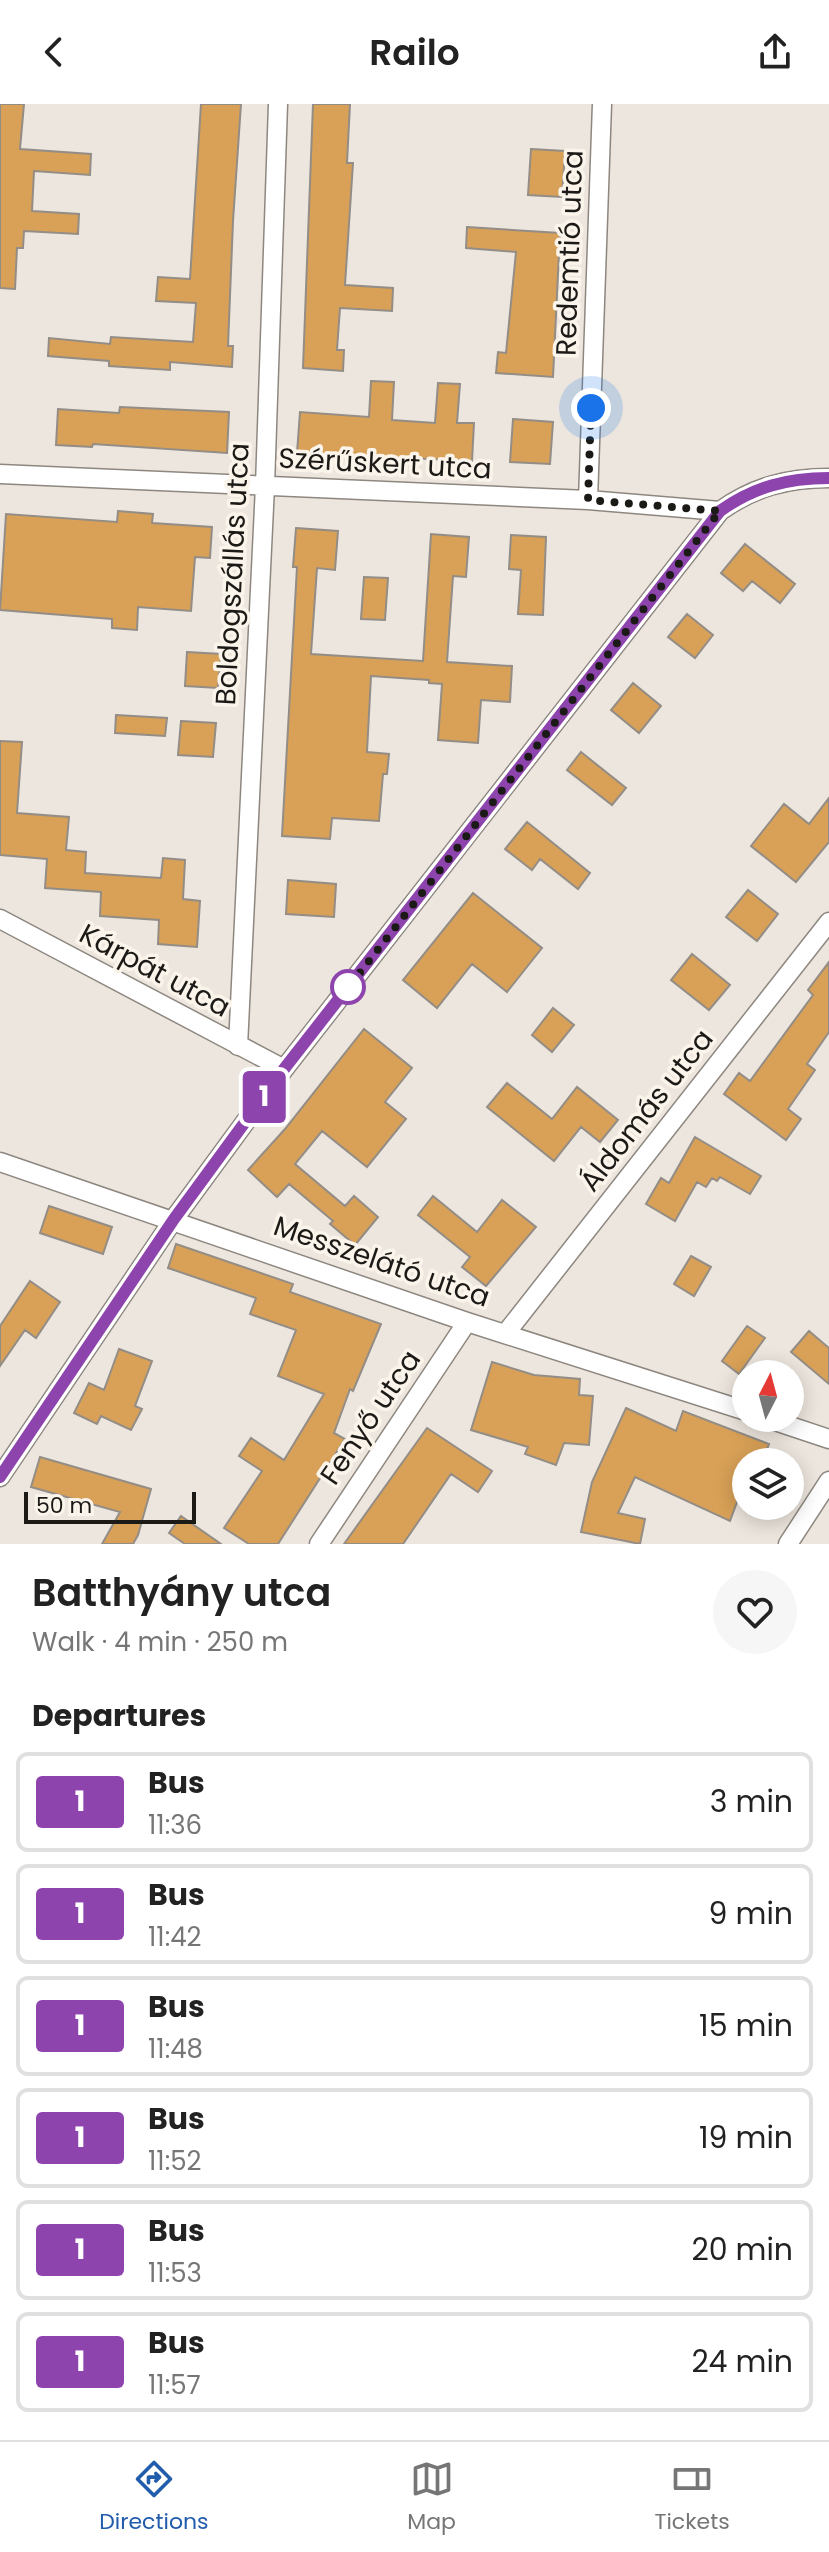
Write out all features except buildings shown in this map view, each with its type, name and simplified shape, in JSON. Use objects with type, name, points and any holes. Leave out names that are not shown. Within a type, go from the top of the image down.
[{"type":"street","name":"Boldogszállás utca","points":[[238,1046],[265,486],[278,104]]},
{"type":"street","name":"Redemtió utca","points":[[588,500],[602,104]]},
{"type":"street","name":"Szérűskert utca","points":[[0,474],[588,500],[720,511]]},
{"type":"street","points":[[0,1477],[174,1219],[284,1069],[720,511],[744,495],[775,482],[829,478]]},
{"type":"street","name":"Kárpát utca","points":[[0,919],[284,1069]]},
{"type":"street","name":"Áldomás utca","points":[[506,1333],[829,922]]},
{"type":"street","name":"Messzelátó utca","points":[[0,1162],[174,1219],[467,1322],[732,1406]]},
{"type":"street","name":"Fenyő utca","points":[[319,1544],[467,1322]]},
{"type":"street","points":[[804,1431],[829,1439]]},
{"type":"street","points":[[788,1544],[829,1481]]},
{"type":"bus line","name":"1","points":[[0,1477],[174,1219],[284,1069],[720,511],[744,495],[775,482],[829,478]]},
{"type":"route","points":[[348,987],[341,997],[720,511],[588,500],[591,408]]}]
